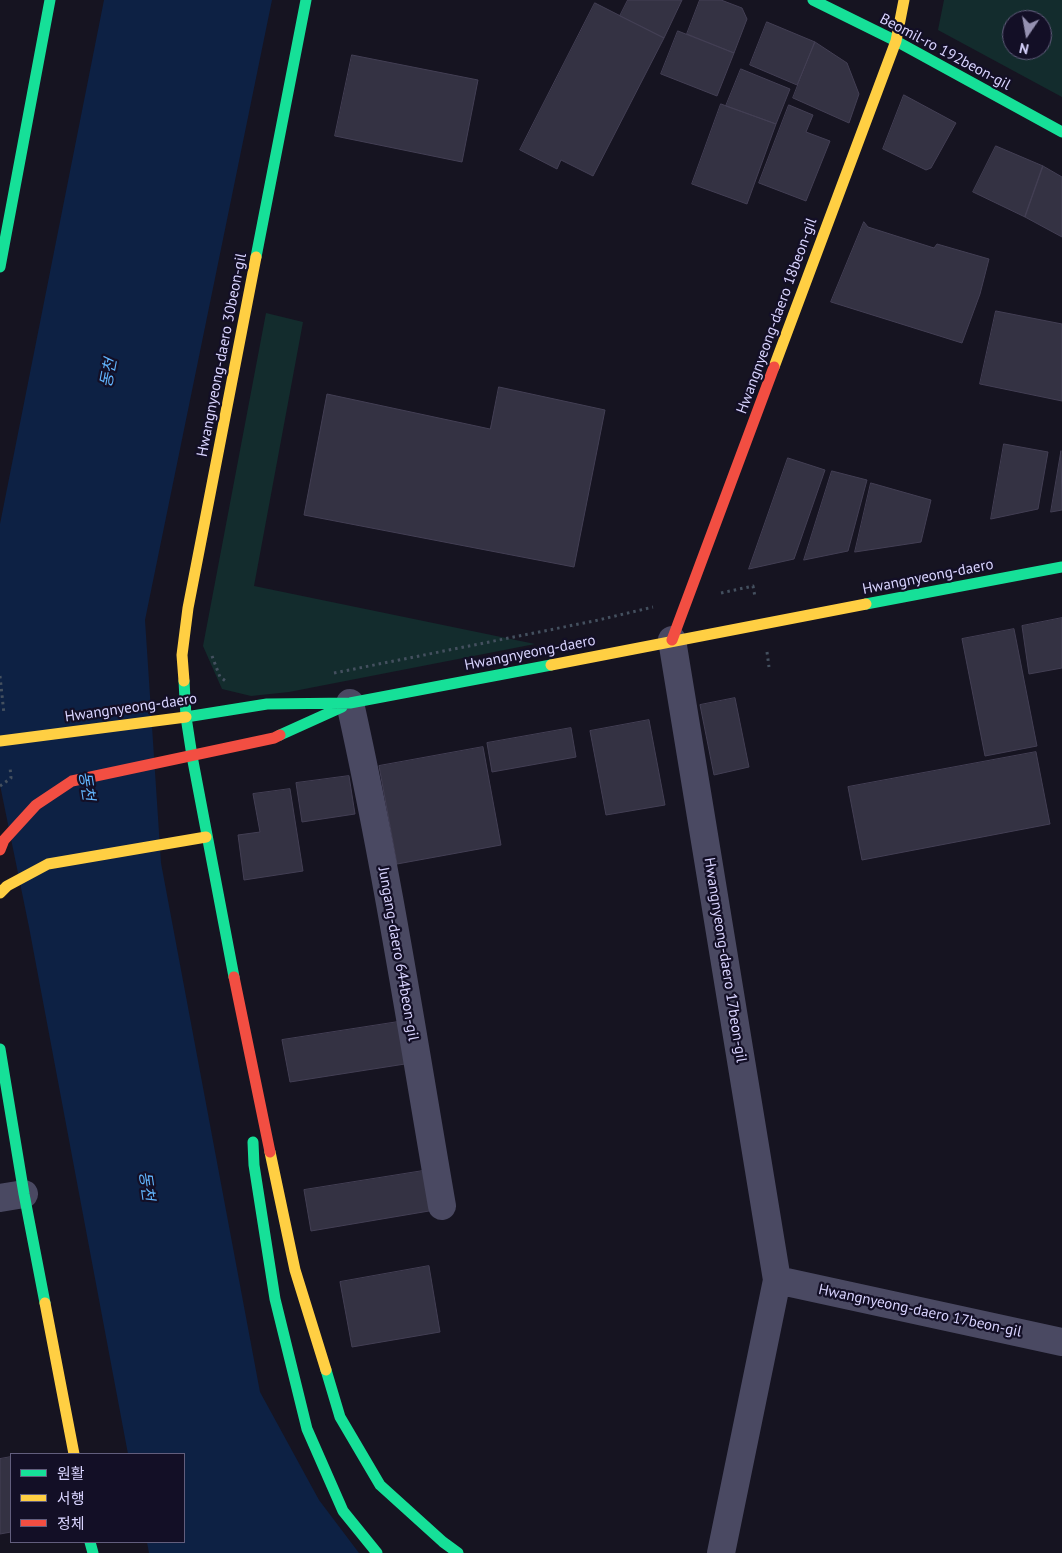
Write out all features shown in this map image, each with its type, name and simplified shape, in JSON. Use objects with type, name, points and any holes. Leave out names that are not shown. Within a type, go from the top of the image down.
[{"type":"main road","points":[[0,268],[50,0]]},
{"type":"main road","name":"Hwangnyeong-daero 30beon-gil","points":[[186,716],[182,655],[188,608],[306,0]]},
{"type":"main road","name":"Beomil-ro 192beon-gil","points":[[813,0],[896,41],[1062,132]]},
{"type":"main road","name":"Hwangnyeong-daero 18beon-gil","points":[[672,640],[896,41],[904,0]]},
{"type":"main road","name":"Hwangnyeong-daero","points":[[0,741],[268,704],[350,703],[1062,567]]},
{"type":"main road","points":[[2,845],[36,805],[72,781],[274,738],[350,703]]},
{"type":"main road","points":[[186,716],[206,837],[249,1056],[295,1270],[340,1417],[380,1485],[442,1542],[458,1553]]},
{"type":"main road","points":[[3,889],[48,864],[206,837]]},
{"type":"main road","points":[[0,1049],[12,1196],[74,1453]]},
{"type":"main road","points":[[249,1056],[251,1115]]},
{"type":"main road","points":[[252,1135],[254,1165],[275,1300],[307,1429],[343,1511],[377,1553]]},
{"type":"street","name":"Hwangnyeong-daero 17beon-gil","points":[[672,640],[777,1280],[721,1553]]},
{"type":"street","name":"Jungang-daero 644beon-gil","points":[[350,703],[387,892],[442,1206]]},
{"type":"street","name":"Hwangnyeong-daero 17beon-gil","points":[[777,1280],[1062,1342]]},
{"type":"path","points":[[210,652],[220,677],[235,686]]},
{"type":"green space","points":[[944,0],[1062,0],[1062,97],[938,30]]},
{"type":"green space","points":[[266,313],[303,322],[254,586],[535,644],[289,692],[251,696],[222,689],[203,646]]},
{"type":"water","name":"동천","points":[[104,0],[272,0],[145,620],[161,863],[260,1392],[319,1500],[359,1553],[149,1553],[147,1543],[185,1543],[185,1453],[128,1453],[29,927],[0,785],[0,524]]},
{"type":"building","points":[[628,0],[682,0],[664,38],[620,16]]},
{"type":"building","points":[[700,0],[721,0],[742,8],[747,19],[734,53],[687,34]]},
{"type":"building","points":[[595,3],[664,38],[593,176],[561,160],[557,169],[520,150]]},
{"type":"building","points":[[767,22],[815,42],[797,85],[750,65]]},
{"type":"building","points":[[678,31],[734,53],[717,96],[661,74]]},
{"type":"building","points":[[815,42],[847,63],[859,94],[849,123],[793,98]]},
{"type":"building","points":[[352,55],[478,80],[462,162],[335,136]]},
{"type":"building","points":[[741,69],[790,89],[776,124],[726,106]]},
{"type":"building","points":[[904,95],[956,123],[931,168],[926,170],[883,149]]},
{"type":"building","points":[[721,104],[776,124],[747,204],[692,184]]},
{"type":"building","points":[[789,105],[813,115],[806,132],[830,141],[806,201],[759,183]]},
{"type":"building","points":[[996,146],[1043,166],[1025,217],[973,192]]},
{"type":"building","points":[[1043,166],[1062,177],[1062,237],[1025,217]]},
{"type":"building","points":[[864,222],[868,227],[934,248],[937,244],[989,259],[980,294],[962,343],[831,302]]},
{"type":"building","points":[[996,311],[1062,324],[1062,401],[980,384]]},
{"type":"building","points":[[499,387],[605,410],[574,567],[304,515],[327,394],[490,429]]},
{"type":"building","points":[[1004,444],[1048,452],[1038,509],[991,519]]},
{"type":"building","points":[[1061,451],[1062,510],[1051,512]]},
{"type":"building","points":[[788,458],[825,470],[794,559],[749,569]]},
{"type":"building","points":[[832,471],[867,480],[848,551],[804,560]]},
{"type":"building","points":[[871,483],[931,500],[921,542],[855,552]]},
{"type":"building","points":[[1062,618],[1062,668],[1029,674],[1022,626]]},
{"type":"building","points":[[1014,629],[1037,746],[985,756],[962,639]]},
{"type":"building","points":[[735,698],[749,767],[714,775],[700,705]]},
{"type":"building","points":[[649,720],[665,805],[606,815],[590,731]]},
{"type":"building","points":[[571,728],[576,757],[492,772],[487,743]]},
{"type":"building","points":[[483,747],[501,845],[397,864],[379,766]]},
{"type":"building","points":[[1036,752],[1050,824],[862,860],[848,787]]},
{"type":"building","points":[[349,776],[355,814],[302,822],[296,783]]},
{"type":"building","points":[[290,789],[303,871],[244,880],[238,835],[260,832],[253,794]]},
{"type":"building","points":[[398,1022],[405,1064],[290,1082],[282,1040]]},
{"type":"building","points":[[429,1170],[435,1210],[311,1231],[304,1190]]},
{"type":"building","points":[[429,1266],[440,1332],[352,1347],[340,1282]]},
{"type":"building","points":[[10,1457],[10,1532],[0,1534],[0,1459]]},
{"type":"traffic: fast","points":[[0,267],[50,0]]},
{"type":"traffic: fast","points":[[256,257],[306,0]]},
{"type":"traffic: fast","points":[[813,0],[896,41],[1062,132]]},
{"type":"traffic: fast","points":[[866,604],[1062,567]]},
{"type":"traffic: fast","points":[[186,717],[267,704],[350,703],[551,665]]},
{"type":"traffic: fast","points":[[184,681],[186,717],[192,756],[234,977]]},
{"type":"traffic: fast","points":[[280,735],[342,707]]},
{"type":"traffic: fast","points":[[0,1049],[24,1194],[45,1303]]},
{"type":"traffic: fast","points":[[253,1142],[254,1165],[275,1299],[307,1429],[343,1511]]},
{"type":"traffic: fast","points":[[326,1370],[340,1417],[380,1485],[443,1542],[458,1553]]},
{"type":"traffic: fast","points":[[343,1511],[377,1553]]},
{"type":"traffic: fast","points":[[90,1543],[93,1553]]},
{"type":"traffic: slow","points":[[774,367],[896,41],[904,0]]},
{"type":"traffic: slow","points":[[184,681],[182,655],[188,608],[256,257]]},
{"type":"traffic: slow","points":[[551,665],[866,604]]},
{"type":"traffic: slow","points":[[0,741],[186,717]]},
{"type":"traffic: slow","points":[[0,893],[7,886],[48,864],[206,837]]},
{"type":"traffic: slow","points":[[270,1152],[295,1270],[326,1370]]},
{"type":"traffic: slow","points":[[45,1303],[74,1453]]},
{"type":"traffic: jam","points":[[672,640],[774,367]]},
{"type":"traffic: jam","points":[[0,850],[4,840],[36,805],[72,781],[274,738],[280,735]]},
{"type":"traffic: jam","points":[[234,977],[270,1152]]}]
